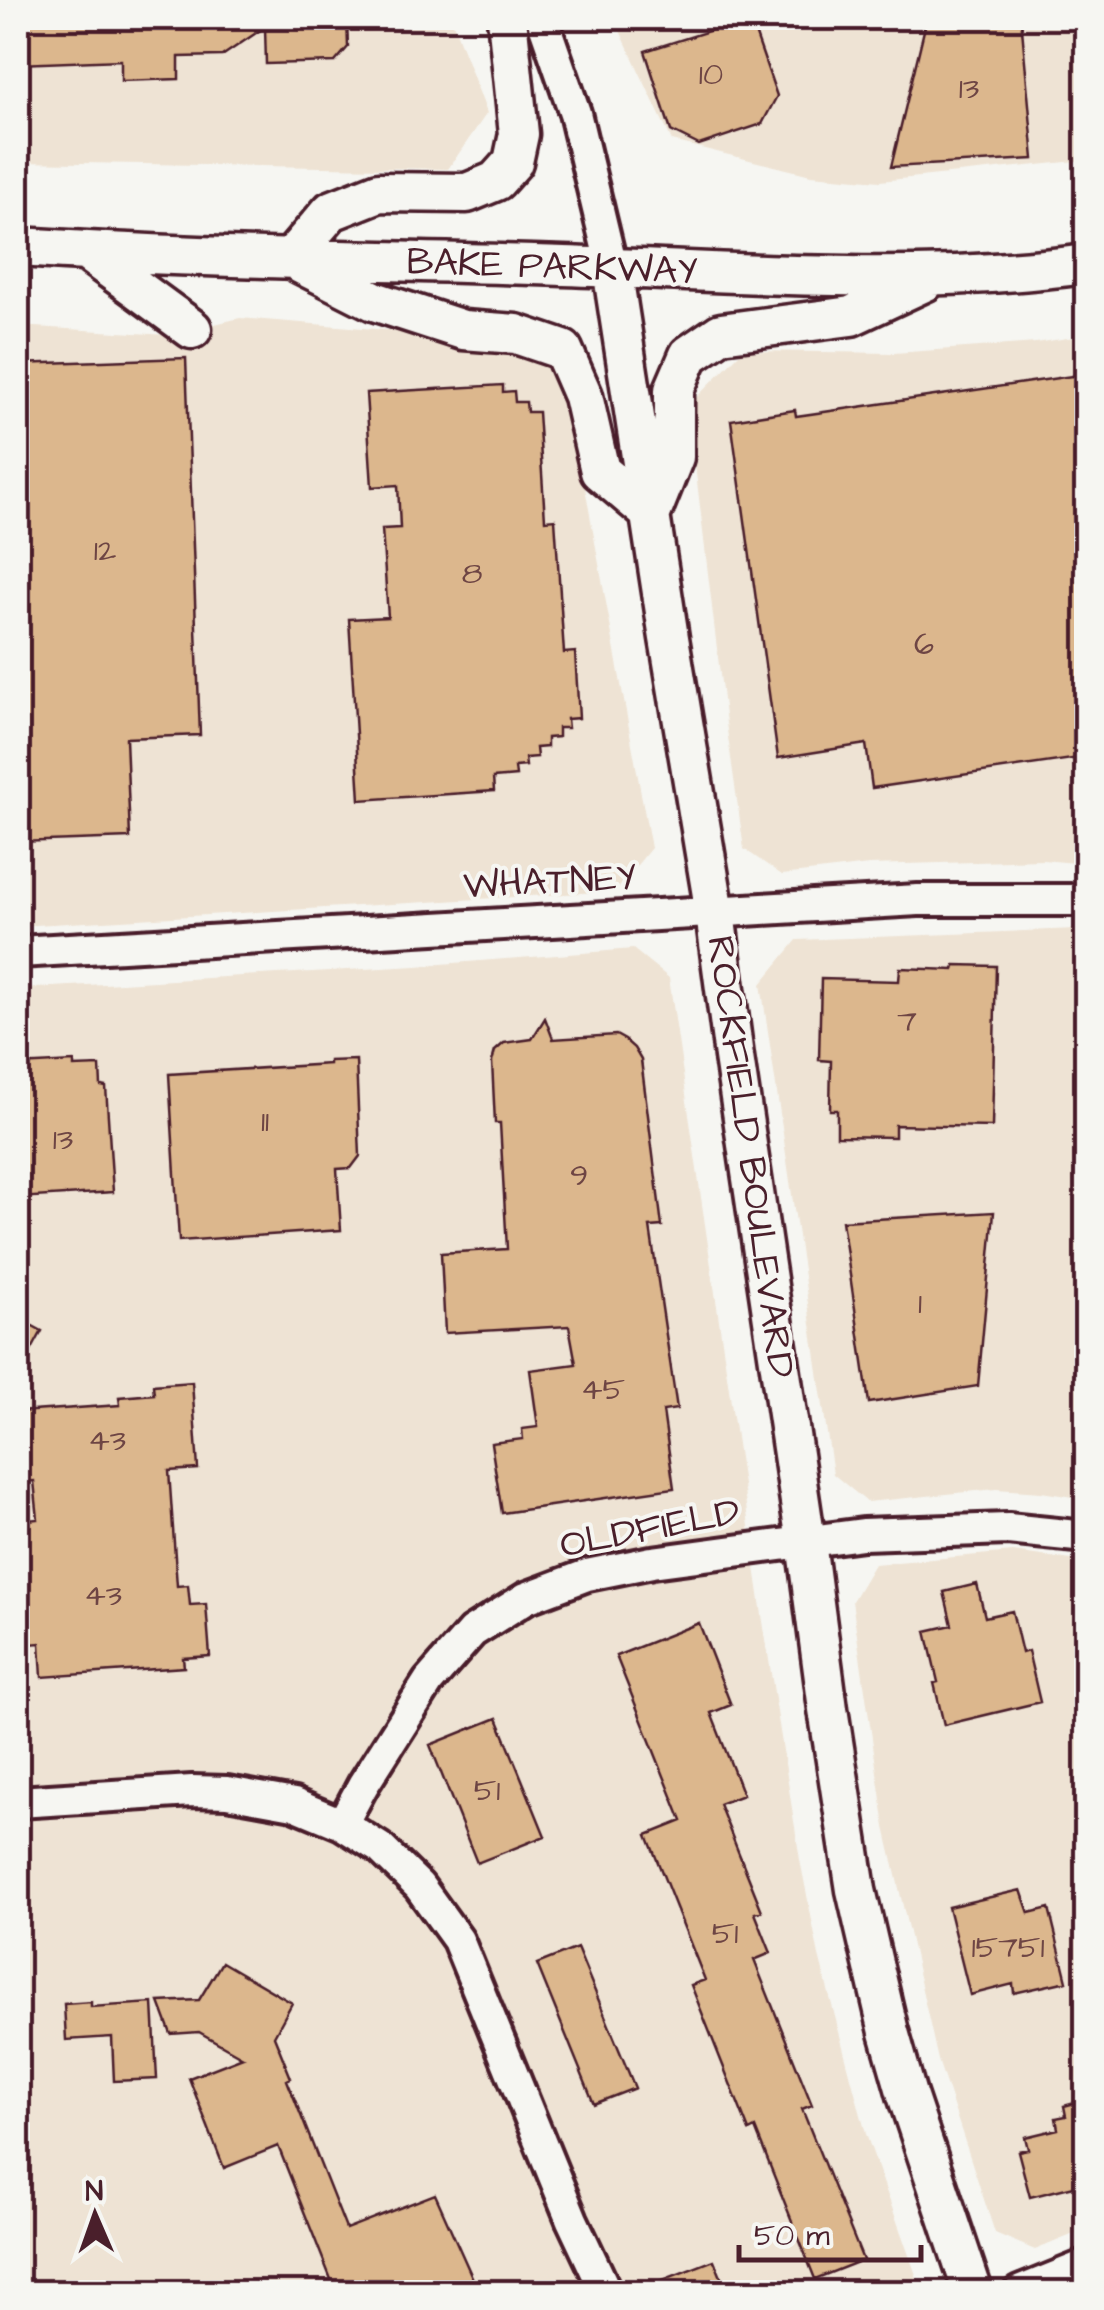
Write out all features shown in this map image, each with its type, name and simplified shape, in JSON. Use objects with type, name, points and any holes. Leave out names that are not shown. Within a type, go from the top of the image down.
[{"type":"main road","points":[[507,18],[518,134],[514,162],[496,181],[468,193],[378,192],[331,212],[290,259],[374,301],[463,330],[516,334],[563,350],[583,396],[600,471],[652,514],[674,457],[674,390],[689,355],[721,333],[851,316],[938,276]]},
{"type":"main road","name":"BAKE PARKWAY","points":[[18,247],[290,259],[938,276],[1003,274],[1086,264]]},
{"type":"main road","points":[[87,252],[192,329]]},
{"type":"main road","name":"ROCKFIELD BOULEVARD","points":[[612,268],[715,913],[841,1799],[862,1916],[907,2095],[974,2292]]},
{"type":"street","name":"ROCKFIELD BOULEVARD","points":[[542,18],[576,113],[612,268]]},
{"type":"street","name":"WHATNEY","points":[[18,952],[918,900],[1086,900]]},
{"type":"street","name":"OLDFIELD","points":[[342,1824],[362,1785],[430,1681],[472,1632],[526,1598],[587,1575],[652,1562],[863,1534],[1008,1529],[1086,1537]]},
{"type":"street","points":[[18,1802],[192,1792],[262,1796],[294,1804],[342,1824],[391,1858],[419,1886],[458,1940],[572,2220],[606,2292]]},
{"type":"street","points":[[1019,2292],[1086,2265]]},
{"type":"shaded area","points":[[18,18],[451,18],[487,113],[448,169],[18,162]]},
{"type":"shaded area","points":[[614,18],[1086,18],[1086,160],[880,181],[811,175],[672,141]]},
{"type":"shaded area","points":[[240,318],[400,331],[438,344],[505,352],[564,373],[651,848],[616,891],[18,926],[18,326],[168,335]]},
{"type":"shaded area","points":[[1086,335],[1086,864],[1043,860],[869,865],[782,875],[744,849],[688,406],[742,351],[894,353],[1036,343]]},
{"type":"shaded area","points":[[1086,929],[1086,1499],[996,1489],[867,1502],[833,1474],[761,984],[797,940]]},
{"type":"shaded area","points":[[633,949],[669,978],[762,1615],[819,1956],[866,2134],[922,2292],[18,2292],[18,989]]},
{"type":"shaded area","points":[[1013,1552],[1086,1562],[1086,2229],[1035,2250],[995,2233],[938,2060],[885,1827],[852,1601],[874,1564]]},
{"type":"building","points":[[18,18],[347,18],[348,47],[335,62],[266,64],[265,27],[222,56],[179,57],[179,79],[121,81],[121,60],[18,64]]},
{"type":"building","points":[[750,18],[777,96],[762,124],[699,145],[671,131],[645,51]]},
{"type":"building","points":[[927,18],[1021,18],[1034,159],[891,167]]},
{"type":"building","points":[[186,358],[200,735],[126,738],[130,838],[18,842],[18,364]]},
{"type":"building","points":[[1086,374],[1086,470],[1076,472],[1086,544],[1086,757],[872,788],[866,744],[778,758],[731,420],[795,410],[796,416]]},
{"type":"building","points":[[503,385],[503,392],[514,391],[515,402],[526,402],[527,412],[538,412],[545,520],[555,519],[564,653],[575,652],[579,718],[567,719],[568,728],[558,728],[558,737],[547,738],[547,747],[536,748],[537,757],[525,758],[526,766],[515,767],[516,776],[493,778],[494,791],[360,800],[349,619],[388,617],[382,529],[400,528],[398,485],[372,487],[366,393]]},
{"type":"building","points":[[955,965],[996,966],[992,1127],[895,1125],[895,1137],[837,1136],[837,1110],[830,1110],[831,1061],[819,1060],[821,979],[899,981],[900,968],[954,970]]},
{"type":"building","points":[[545,1018],[553,1039],[616,1035],[634,1048],[641,1060],[662,1226],[650,1227],[677,1409],[663,1411],[674,1488],[502,1513],[491,1443],[523,1439],[522,1429],[538,1427],[530,1370],[576,1364],[569,1326],[445,1333],[441,1253],[507,1249],[500,1123],[495,1123],[492,1062],[495,1051],[504,1043],[532,1039]]},
{"type":"building","points":[[356,1060],[360,1156],[351,1168],[337,1169],[341,1230],[179,1241],[169,1074]]},
{"type":"building","points":[[74,1062],[74,1067],[100,1066],[101,1086],[106,1087],[113,1192],[18,1198],[18,1065]]},
{"type":"building","points":[[994,1212],[978,1386],[869,1403],[842,1221]]},
{"type":"building","points":[[18,1318],[42,1331],[18,1375]]},
{"type":"building","points":[[192,1382],[198,1469],[169,1471],[177,1586],[188,1585],[190,1605],[206,1604],[210,1656],[183,1658],[184,1667],[42,1677],[40,1643],[18,1645],[18,1521],[38,1519],[34,1481],[18,1482],[18,1412],[120,1405],[119,1397],[154,1394],[153,1385]]},
{"type":"building","points":[[977,1584],[985,1617],[1012,1611],[1022,1653],[1028,1651],[1040,1702],[944,1725],[926,1631],[952,1625],[944,1592]]},
{"type":"building","points":[[699,1623],[731,1705],[711,1713],[743,1795],[719,1804],[762,1911],[755,1913],[771,1953],[754,1960],[812,2105],[802,2109],[863,2260],[815,2279],[755,2128],[749,2131],[691,1985],[705,1980],[647,1835],[682,1821],[616,1656]]},
{"type":"building","points":[[497,1718],[545,1836],[477,1863],[430,1745]]},
{"type":"building","points":[[1021,1890],[1029,1913],[1049,1908],[1067,1981],[1014,1993],[1013,1984],[970,1995],[948,1907]]},
{"type":"building","points":[[577,1948],[635,2088],[594,2104],[537,1964]]},
{"type":"building","points":[[222,1962],[292,2003],[274,2036],[291,2078],[287,2080],[346,2229],[435,2194],[473,2279],[436,2292],[336,2292],[278,2146],[224,2168],[189,2078],[243,2057],[199,2032],[171,2034],[159,2002],[199,2000]]},
{"type":"building","points":[[91,2002],[91,2007],[153,2003],[157,2079],[114,2081],[112,2037],[66,2040],[64,2004]]},
{"type":"building","points":[[1086,2100],[1086,2183],[1030,2197],[1018,2151],[1028,2149],[1025,2137],[1058,2129],[1056,2118],[1066,2116],[1064,2106]]},
{"type":"building","points":[[714,2260],[727,2292],[634,2292],[634,2291]]}]
